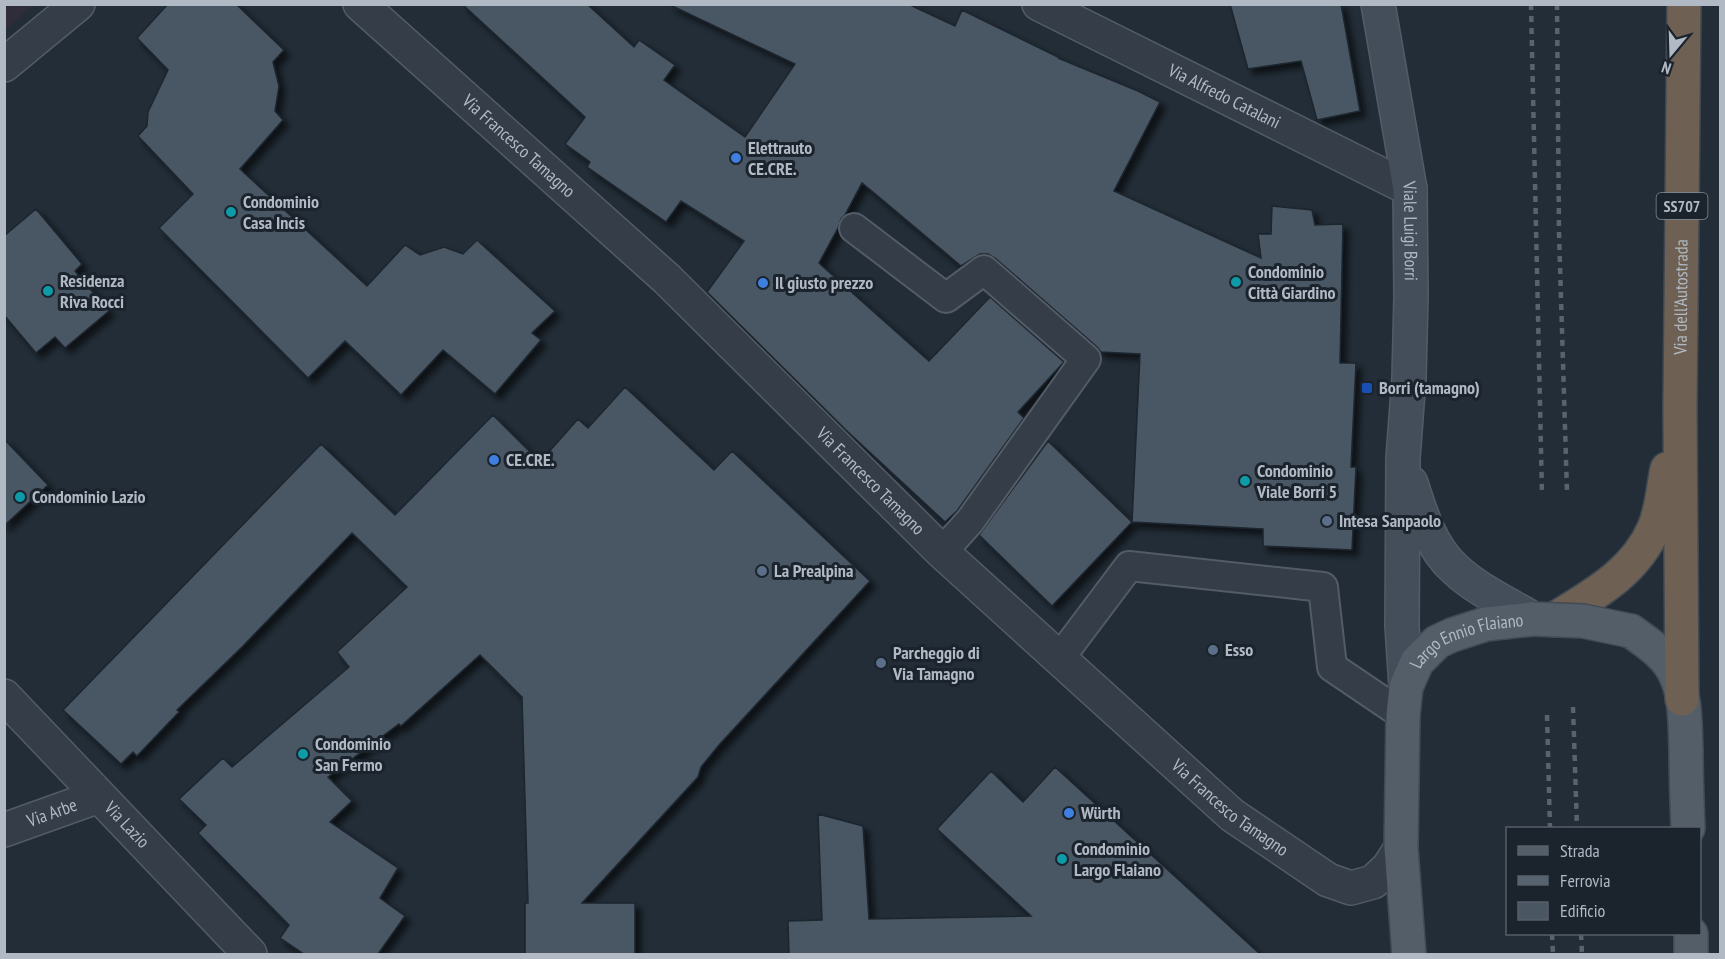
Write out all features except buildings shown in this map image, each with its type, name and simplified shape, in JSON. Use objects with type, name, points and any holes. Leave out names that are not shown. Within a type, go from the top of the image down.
[{"type":"highway","name":"Via dell'Autostrada","points":[[1680,408],[1684,4]]},
{"type":"highway","name":"SS707","points":[[1543,620],[1610,584],[1644,547],[1655,526],[1680,408]]},
{"type":"highway","name":"SS707","points":[[1680,408],[1682,699]]},
{"type":"main road","name":"Viale Luigi Borri","points":[[1378,4],[1410,189],[1409,378],[1403,459],[1402,626],[1405,701]]},
{"type":"main road","name":"Viale Luigi Borri","points":[[1403,459],[1422,516],[1444,556],[1455,569],[1543,620]]},
{"type":"main road","name":"Largo Ennio Flaiano","points":[[1409,954],[1401,848],[1405,701],[1417,662],[1437,642],[1452,635],[1486,624],[1543,620],[1583,621],[1630,631],[1648,642],[1663,656],[1676,676],[1682,699],[1688,827]]},
{"type":"main road","points":[[1690,935],[1691,954]]},
{"type":"street","points":[[4,65],[78,4]]},
{"type":"street","name":"Via Francesco Tamagno","points":[[360,4],[667,279],[942,552],[1232,815],[1328,880],[1352,888],[1373,882],[1388,868],[1401,848]]},
{"type":"street","name":"Via Alfredo Catalani","points":[[1039,4],[1410,189]]},
{"type":"street","name":"Via Lazio","points":[[4,696],[250,954]]},
{"type":"street","name":"Via Arbe","points":[[4,830],[99,796]]},
{"type":"lane","points":[[854,228],[946,298],[984,270],[1086,359],[970,521],[942,552]]},
{"type":"lane","points":[[1059,659],[1129,566],[1323,587],[1332,668],[1405,701]]},
{"type":"shaded area","points":[[5,4],[34,4],[34,5],[5,30]]},
{"type":"railway","points":[[1531,4],[1542,494]]},
{"type":"railway","points":[[1557,4],[1559,233],[1567,492]]},
{"type":"railway","points":[[1573,707],[1577,827]]},
{"type":"railway","points":[[1547,715],[1550,827]]},
{"type":"railway","points":[[1552,935],[1553,954]]},
{"type":"railway","points":[[1581,935],[1582,954]]},
{"type":"place","name":"Elettrauto CE.CRE.","points":[[736,158]]},
{"type":"place","name":"Condominio Casa Incis","points":[[231,212]]},
{"type":"place","name":"Condominio Città Giardino","points":[[1236,282]]},
{"type":"place","name":"Il giusto prezzo","points":[[763,283]]},
{"type":"place","name":"Residenza Riva Rocci","points":[[48,291]]},
{"type":"place","name":"Borri (tamagno)","points":[[1367,388]]},
{"type":"place","name":"CE.CRE.","points":[[494,460]]},
{"type":"place","name":"Condominio Viale Borri 5","points":[[1245,481]]},
{"type":"place","name":"Condominio Lazio","points":[[20,497]]},
{"type":"place","name":"Intesa Sanpaolo","points":[[1327,521]]},
{"type":"place","name":"La Prealpina","points":[[762,571]]},
{"type":"place","name":"Esso","points":[[1213,650]]},
{"type":"place","name":"Parcheggio di Via Tamagno","points":[[881,663]]},
{"type":"place","name":"Condominio San Fermo","points":[[303,754]]},
{"type":"place","name":"Würth","points":[[1069,813]]},
{"type":"place","name":"Condominio Largo Flaiano","points":[[1062,859]]}]
